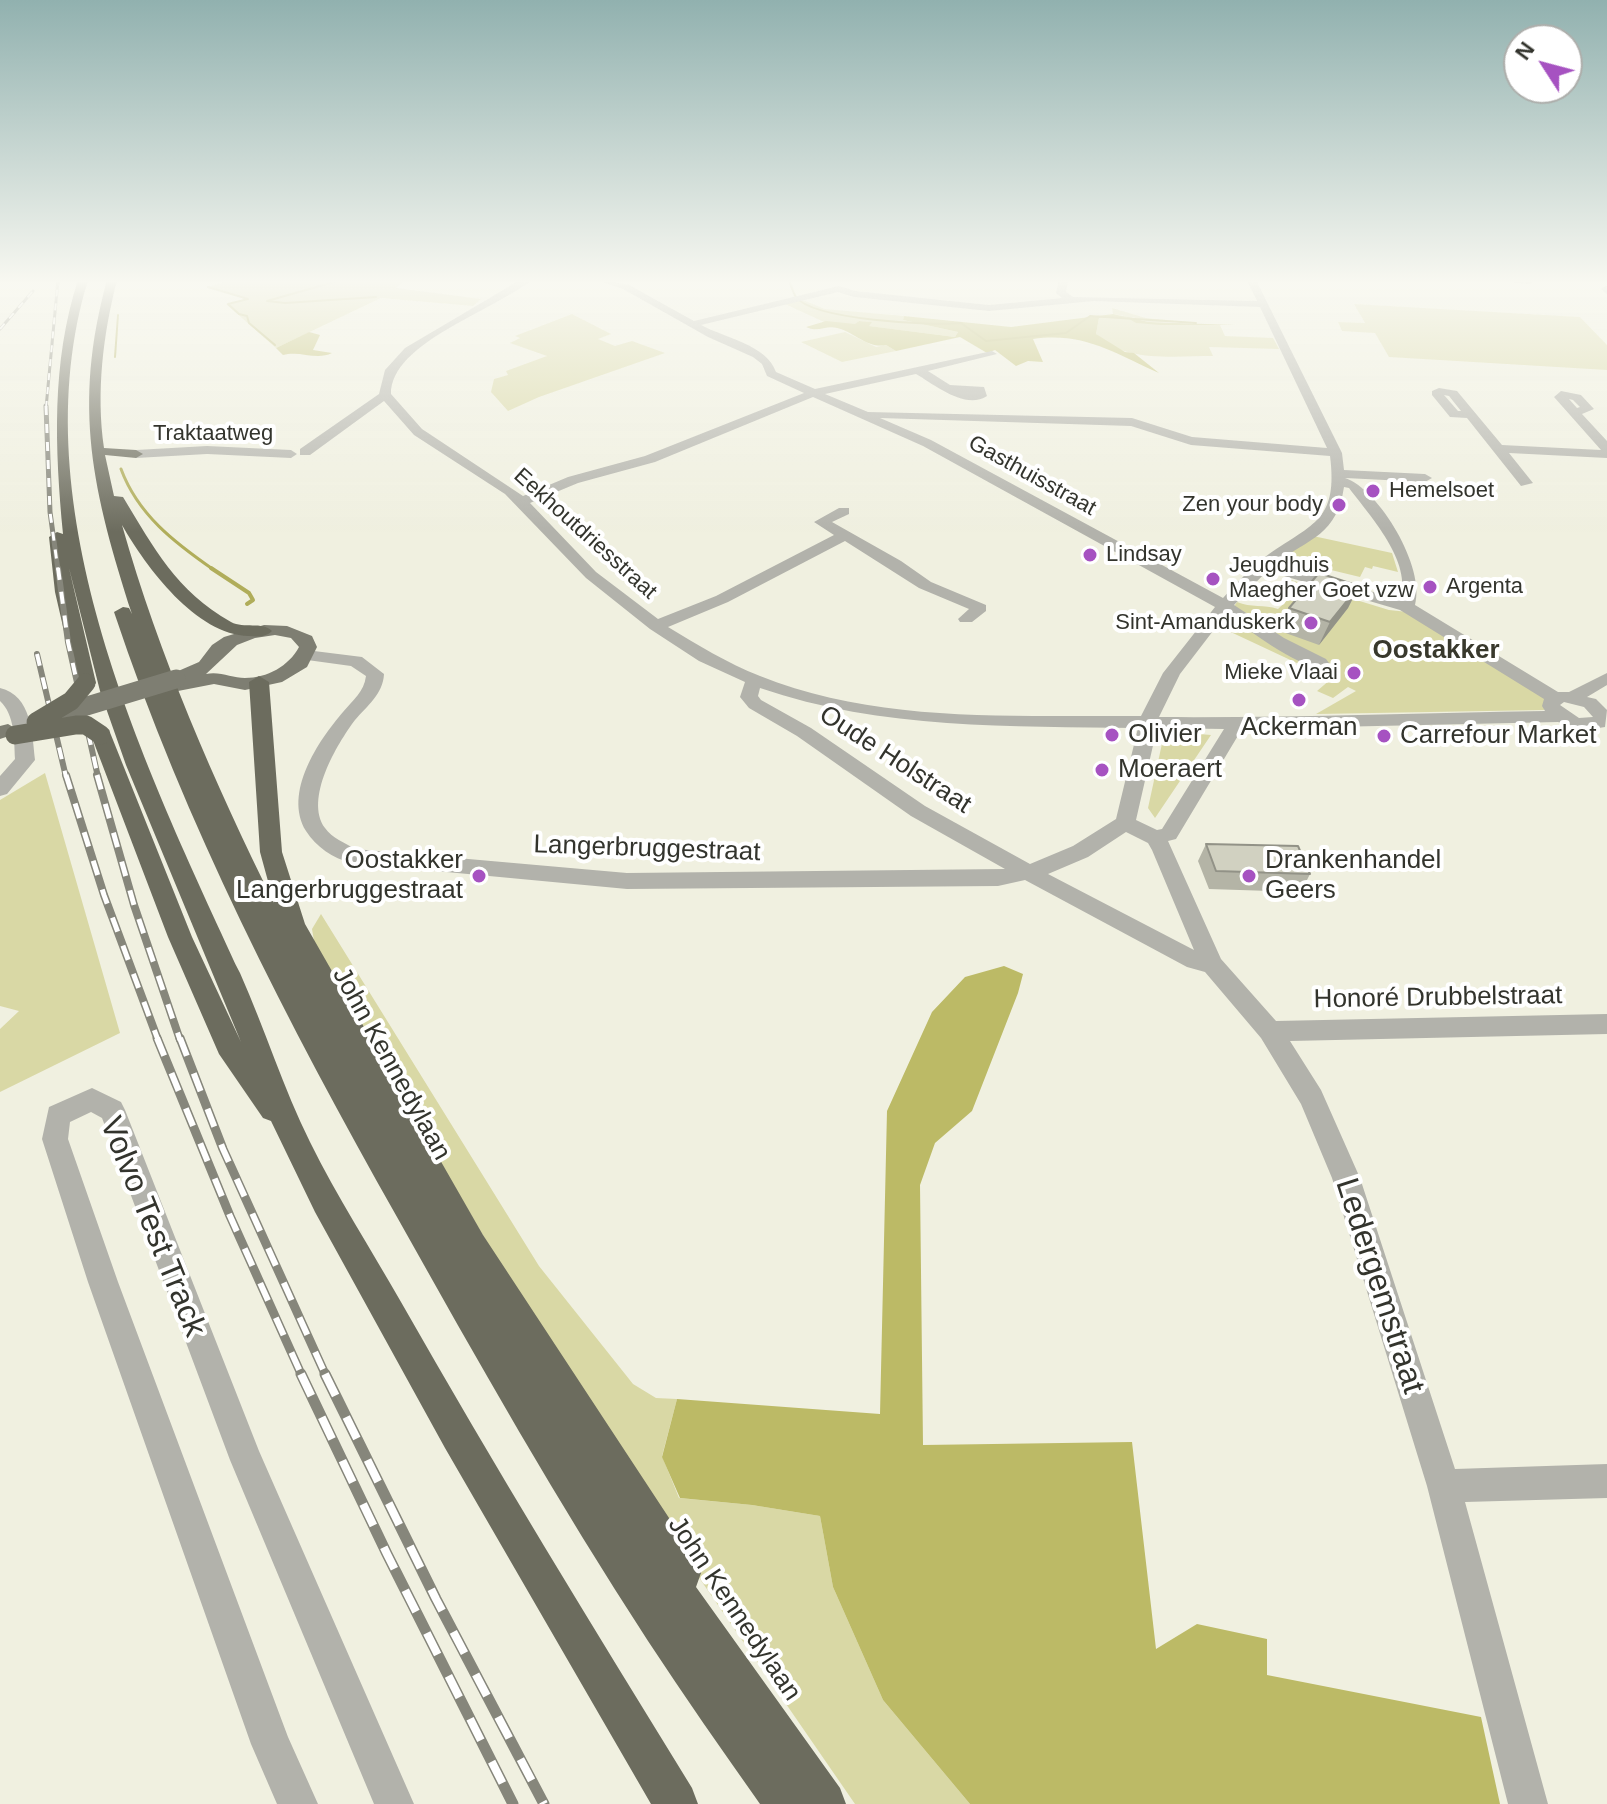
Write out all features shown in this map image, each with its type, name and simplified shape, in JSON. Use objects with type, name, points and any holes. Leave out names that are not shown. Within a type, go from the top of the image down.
[{"type":"highway","points":[[66,364],[62,412],[65,500],[85,605],[132,753],[254,1034],[291,1134]]},
{"type":"highway","points":[[87,364],[86,443],[100,523],[135,651],[200,815],[260,945],[350,1110],[478,1330],[646,1603],[786,1804]]},
{"type":"highway","name":"John Kennedylaan","points":[[98,364],[104,486],[133,597],[243,868],[288,960],[489,1310],[749,1699],[824,1804]]},
{"type":"highway","points":[[36,722],[72,702],[82,694],[86,683],[64,592],[56,527],[57,429],[62,412]]},
{"type":"highway","points":[[104,449],[118,459],[136,454]]},
{"type":"highway","points":[[104,449],[124,513],[144,548],[180,590],[227,627],[263,631]]},
{"type":"highway","points":[[259,682],[271,852],[293,925],[472,1246],[702,1605],[749,1699]]},
{"type":"highway","points":[[6,735],[76,725],[86,725],[101,735],[180,937],[233,1054],[291,1134],[429,1386],[676,1804]]},
{"type":"main road","points":[[6,735],[36,722],[211,672],[233,684],[259,682],[289,671],[306,655],[306,640],[300,635],[278,630],[232,640],[219,648],[211,672]]},
{"type":"main road","points":[[6,735],[177,682]]},
{"type":"street","points":[[385,395],[384,380],[394,364]]},
{"type":"street","name":"Gasthuisstraat","points":[[768,364],[771,374],[927,443],[1226,606],[1278,642],[1320,663]]},
{"type":"street","points":[[521,502],[583,477],[650,459],[813,393],[948,364]]},
{"type":"street","points":[[1235,724],[1227,743],[1169,834],[1155,838],[1125,823],[1155,703],[1171,674],[1226,606],[1265,565],[1326,522],[1339,477],[1336,453],[1292,364]]},
{"type":"street","points":[[919,371],[947,388]]},
{"type":"street","name":"Traktaatweg","points":[[136,454],[207,450],[298,453],[385,395]]},
{"type":"street","name":"Eekhoutdriesstraat","points":[[385,395],[418,432],[510,491],[591,575],[656,626],[705,657],[754,680],[795,694],[857,708],[916,716],[1235,724],[1300,723],[1558,707]]},
{"type":"street","points":[[1575,412],[1607,451]]},
{"type":"street","points":[[1471,415],[1526,483]]},
{"type":"street","points":[[866,416],[1132,422],[1191,441],[1336,453]]},
{"type":"street","points":[[1499,449],[1607,451]]},
{"type":"street","points":[[1339,477],[1425,478]]},
{"type":"street","points":[[1339,477],[1354,485],[1383,522],[1412,582],[1409,601]]},
{"type":"street","points":[[844,511],[821,522],[896,564],[925,585],[987,604],[966,619]]},
{"type":"street","points":[[656,626],[722,599],[845,535]]},
{"type":"street","points":[[1265,565],[1409,601],[1581,724],[1603,713]]},
{"type":"street","name":"Langerbruggestraat","points":[[306,655],[356,661],[375,674],[375,682],[332,737],[320,758],[311,788],[310,814],[317,834],[351,856],[627,881],[963,880],[1032,873],[1071,858],[1125,823]]},
{"type":"street","points":[[1558,707],[1607,678]]},
{"type":"street","name":"Oude Holstraat","points":[[754,680],[749,697],[755,704],[804,732],[918,811],[1032,873]]},
{"type":"street","points":[[0,693],[13,701],[18,710],[25,760],[0,789]]},
{"type":"street","points":[[1574,697],[1603,713]]},
{"type":"street","points":[[1300,723],[1300,714],[1329,704]]},
{"type":"street","name":"Ledergemstraat","points":[[1155,838],[1189,905],[1212,964],[1270,1031],[1312,1098],[1346,1178],[1444,1486],[1528,1804]]},
{"type":"street","points":[[1032,873],[1195,961],[1212,964]]},
{"type":"street","name":"Honoré Drubbelstraat","points":[[1270,1031],[1607,1024]]},
{"type":"street","name":"Volvo Test Track","points":[[298,1804],[271,1744],[103,1282],[55,1139],[58,1115],[92,1099],[112,1110],[227,1414],[306,1605],[394,1804]]},
{"type":"street","points":[[1444,1486],[1607,1481]]},
{"type":"green space","points":[[525,364],[633,364],[508,411],[491,392],[494,379],[508,375],[506,371]]},
{"type":"green space","points":[[1510,364],[1607,364],[1607,370]]},
{"type":"green space","points":[[1313,536],[1392,553],[1398,572],[1373,566],[1372,569],[1365,567],[1360,577],[1331,570],[1328,574],[1299,566],[1301,561],[1285,556]]},
{"type":"green space","points":[[1291,580],[1389,610],[1408,612],[1544,698],[1544,710],[1316,714],[1356,691],[1348,687],[1333,698],[1317,691],[1331,679],[1220,627],[1237,602],[1278,609],[1301,587],[1289,582]]},
{"type":"green space","points":[[1175,732],[1211,735],[1155,818],[1148,808],[1163,739]]},
{"type":"green space","points":[[45,773],[120,1033],[0,1092],[0,1029],[19,1011],[0,1006],[0,800]]},
{"type":"green space","points":[[321,914],[539,1266],[633,1384],[656,1398],[677,1399],[662,1456],[679,1498],[820,1516],[833,1587],[883,1700],[970,1804],[855,1804],[591,1421],[315,947],[312,929]]},
{"type":"shaded area","points":[[1004,966],[1023,974],[1018,993],[972,1111],[935,1143],[920,1185],[923,1445],[1132,1442],[1156,1649],[1197,1624],[1267,1639],[1267,1675],[1481,1717],[1500,1804],[970,1804],[883,1700],[833,1587],[820,1516],[680,1498],[662,1457],[677,1399],[880,1414],[887,1111],[932,1012],[965,977]]},
{"type":"building","points":[[1319,573],[1359,586],[1330,622],[1289,608]]},
{"type":"building","points":[[1206,844],[1298,846],[1310,874],[1216,871]]},
{"type":"waterway","points":[[121,469],[137,500],[159,527],[214,570]]},
{"type":"waterway","points":[[214,570],[249,593],[253,600],[247,604]]},
{"type":"railway","points":[[46,407],[50,364]]},
{"type":"railway","points":[[46,407],[50,512],[58,570]]},
{"type":"railway","points":[[58,568],[68,642],[98,777]]},
{"type":"railway","points":[[37,654],[66,777]]},
{"type":"railway","points":[[66,775],[104,895],[158,1040]]},
{"type":"railway","points":[[97,775],[134,905],[180,1040]]},
{"type":"railway","points":[[157,1038],[230,1216],[302,1376]]},
{"type":"railway","points":[[180,1038],[223,1149],[326,1376]]},
{"type":"railway","points":[[301,1374],[387,1554],[513,1804]]},
{"type":"railway","points":[[325,1374],[436,1599],[544,1804]]},
{"type":"place","name":"Hemelsoet","points":[[1373,491]]},
{"type":"place","name":"Zen your body","points":[[1339,505]]},
{"type":"place","name":"Lindsay","points":[[1090,555]]},
{"type":"place","name":"Jeugdhuis Maegher Goet vzw","points":[[1213,579]]},
{"type":"place","name":"Argenta","points":[[1430,587]]},
{"type":"place","name":"Sint-Amanduskerk","points":[[1311,623]]},
{"type":"place","name":"Mieke Vlaai","points":[[1354,673]]},
{"type":"place","name":"Ackerman","points":[[1299,700]]},
{"type":"place","name":"Olivier","points":[[1112,735]]},
{"type":"place","name":"Carrefour Market","points":[[1384,736]]},
{"type":"place","name":"Moeraert","points":[[1102,770]]},
{"type":"place","name":"Oostakker Langerbruggestraat","points":[[479,876]]},
{"type":"place","name":"Drankenhandel Geers","points":[[1249,876]]},
{"type":"district","name":"Oostakker","points":[[1436,651]]}]
